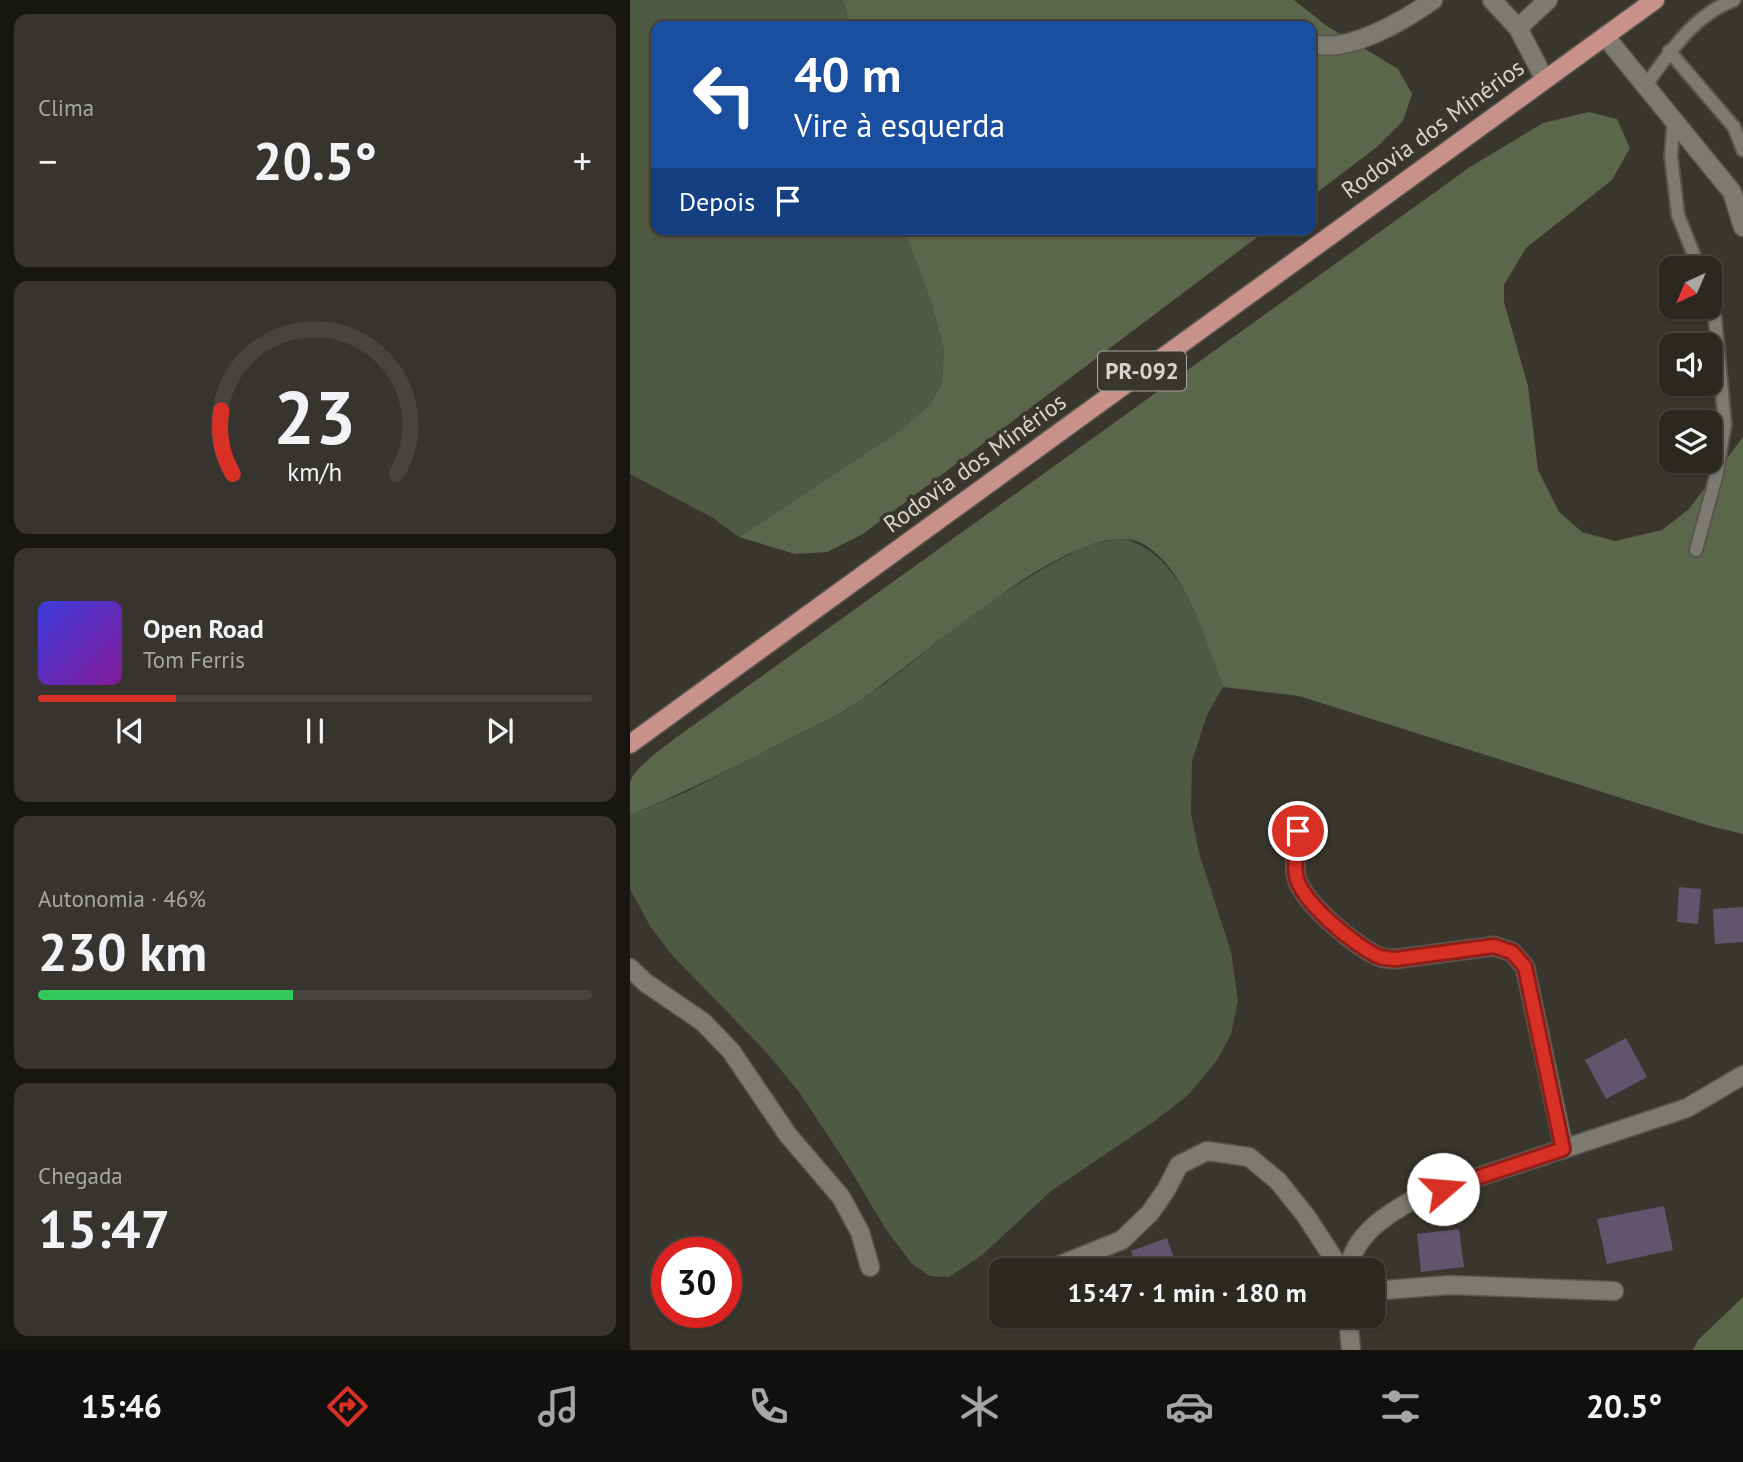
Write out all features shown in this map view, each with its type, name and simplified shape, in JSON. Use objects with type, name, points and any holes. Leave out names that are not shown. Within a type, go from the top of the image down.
[{"type":"main road","name":"Rodovia dos Minérios","points":[[630,744],[1655,0]]},
{"type":"street","points":[[1316,45],[1339,45],[1376,32],[1414,14],[1433,0]]},
{"type":"street","points":[[1492,0],[1518,28],[1544,78]]},
{"type":"street","points":[[1518,28],[1548,0]]},
{"type":"street","points":[[1605,36],[1732,191],[1743,227]]},
{"type":"street","points":[[1298,831],[1296,876],[1305,896],[1319,912],[1367,950],[1382,957],[1396,959],[1494,946],[1512,952],[1525,967],[1563,1149]]},
{"type":"street","points":[[630,968],[646,983],[702,1022],[731,1051],[788,1135],[841,1198],[860,1232],[870,1267]]},
{"type":"street","points":[[1350,1258],[1373,1227],[1392,1211],[1418,1197],[1687,1108],[1743,1075]]},
{"type":"street","points":[[1078,1258],[1122,1240],[1150,1213],[1179,1165],[1207,1151],[1249,1157],[1278,1181],[1306,1216],[1333,1258]]},
{"type":"street","points":[[1385,1290],[1449,1285],[1614,1291]]},
{"type":"street","points":[[1349,1328],[1351,1350]]},
{"type":"lane","points":[[1645,86],[1669,51],[1689,29],[1723,4],[1734,0]]},
{"type":"lane","points":[[1669,51],[1738,123],[1743,150]]},
{"type":"lane","points":[[1674,119],[1671,156],[1678,215],[1694,256]]},
{"type":"lane","points":[[1696,550],[1716,477],[1725,424],[1715,319]]},
{"type":"green space","points":[[630,0],[843,0],[849,21],[651,21],[651,235],[906,235],[931,302],[944,351],[942,382],[931,403],[901,430],[739,537],[713,518],[630,474]]},
{"type":"green space","points":[[843,0],[1294,0],[1327,26],[1398,69],[1412,94],[1403,121],[1377,147],[1316,193],[1316,21],[849,21]]},
{"type":"green space","points":[[1589,112],[1617,119],[1630,148],[1612,180],[1526,248],[1504,285],[1504,302],[1528,386],[1538,470],[1559,512],[1582,532],[1615,541],[1662,530],[1689,509],[1716,473],[1722,473],[1722,465],[1743,437],[1743,834],[1710,826],[1299,696],[1223,687],[1192,607],[1170,569],[1157,554],[1141,543],[1112,539],[1076,551],[1034,573],[990,602],[844,711],[723,773],[630,815],[630,782],[634,775],[641,766],[676,738],[1470,167],[1543,123]]},
{"type":"green space","points":[[906,235],[1260,235],[863,534],[827,552],[795,554],[739,537],[901,430],[931,403],[942,382],[944,351],[931,302]]},
{"type":"green space","points":[[1122,538],[1144,547],[1176,578],[1198,621],[1223,687],[1207,715],[1192,761],[1191,813],[1199,853],[1231,952],[1238,1000],[1231,1034],[1218,1059],[1188,1095],[1156,1120],[1051,1191],[981,1256],[949,1277],[930,1276],[912,1264],[885,1228],[799,1092],[767,1053],[673,956],[650,926],[630,889],[630,815],[686,792],[845,711],[887,682],[981,607],[1087,545]]},
{"type":"green space","points":[[1743,1297],[1743,1350],[1693,1350],[1698,1340]]},
{"type":"building","points":[[1679,887],[1701,889],[1698,924],[1677,922]]},
{"type":"building","points":[[1743,907],[1743,942],[1715,944],[1713,909]]},
{"type":"building","points":[[1626,1038],[1647,1077],[1606,1099],[1585,1060]]},
{"type":"building","points":[[1664,1206],[1673,1250],[1607,1264],[1597,1219]]},
{"type":"building","points":[[1459,1229],[1464,1267],[1421,1272],[1417,1234]]},
{"type":"building","points":[[1167,1238],[1174,1258],[1134,1258],[1131,1251]]},
{"type":"route","points":[[1298,831],[1296,876],[1305,896],[1319,912],[1367,950],[1382,957],[1396,959],[1494,946],[1512,952],[1525,967],[1563,1149],[1443,1189]]}]
